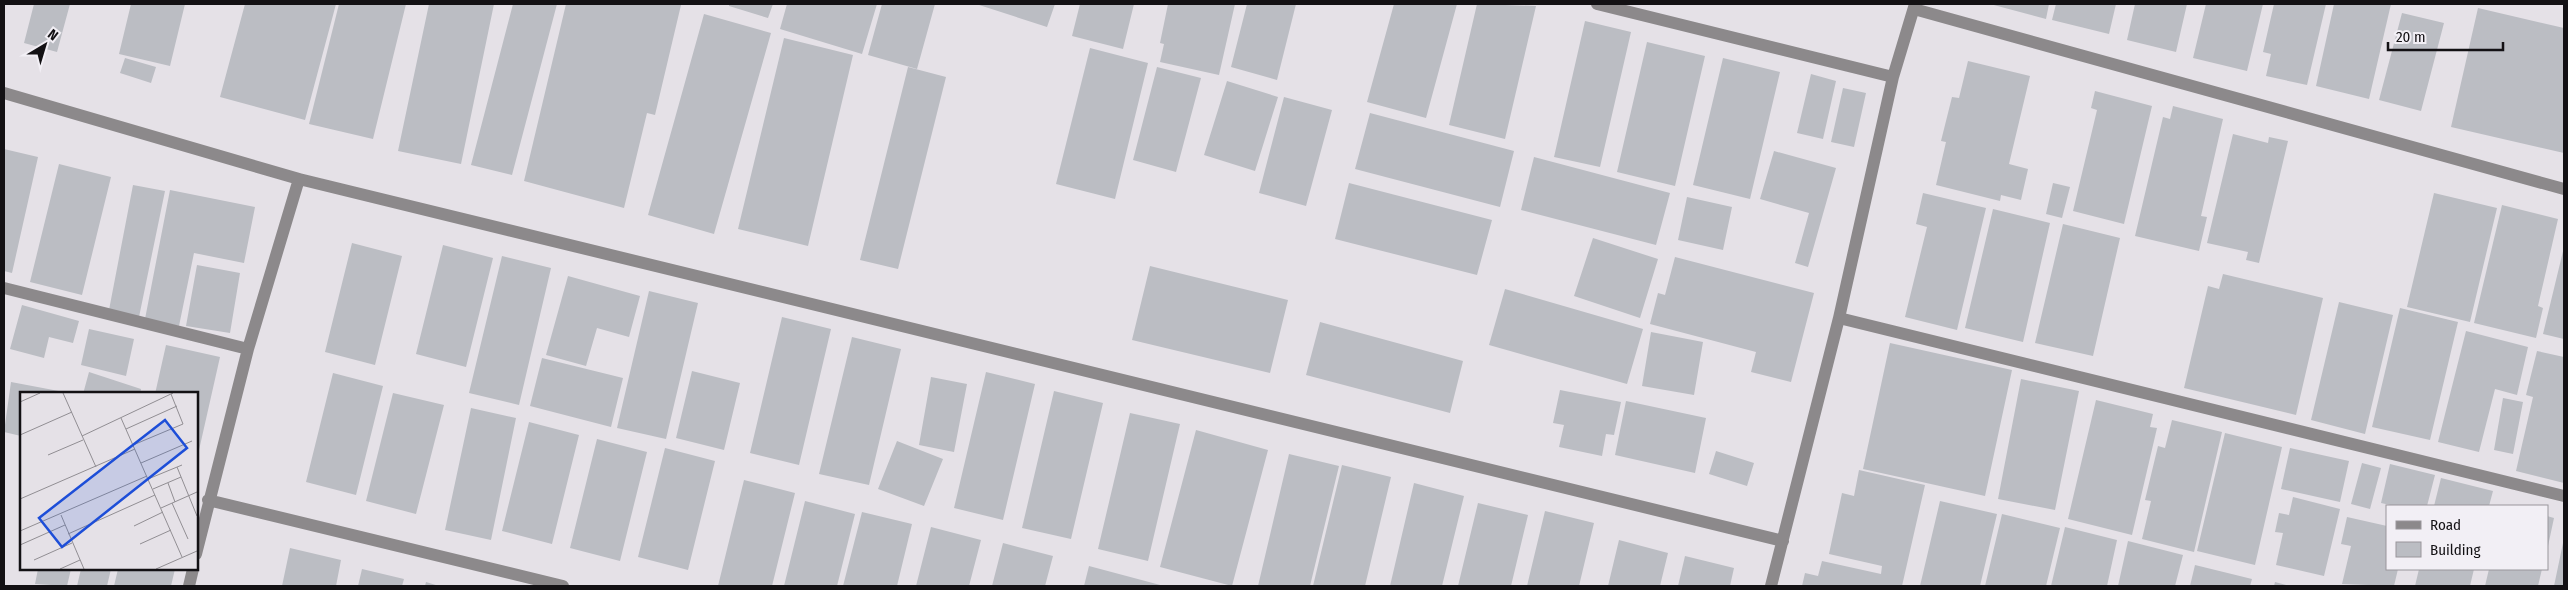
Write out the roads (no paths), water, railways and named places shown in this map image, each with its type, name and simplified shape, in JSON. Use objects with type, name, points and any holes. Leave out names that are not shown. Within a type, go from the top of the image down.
[{"type":"street","points":[[1597,4],[1893,77]]},
{"type":"street","points":[[1771,586],[1839,318],[1893,77],[1914,7],[2564,189]]},
{"type":"street","points":[[4,93],[299,179],[1783,541]]},
{"type":"street","points":[[198,545],[248,349],[299,179]]},
{"type":"street","points":[[4,288],[248,349]]},
{"type":"street","points":[[1839,318],[2564,496]]},
{"type":"street","points":[[208,500],[563,586]]},
{"type":"street","points":[[189,586],[193,570]]}]
